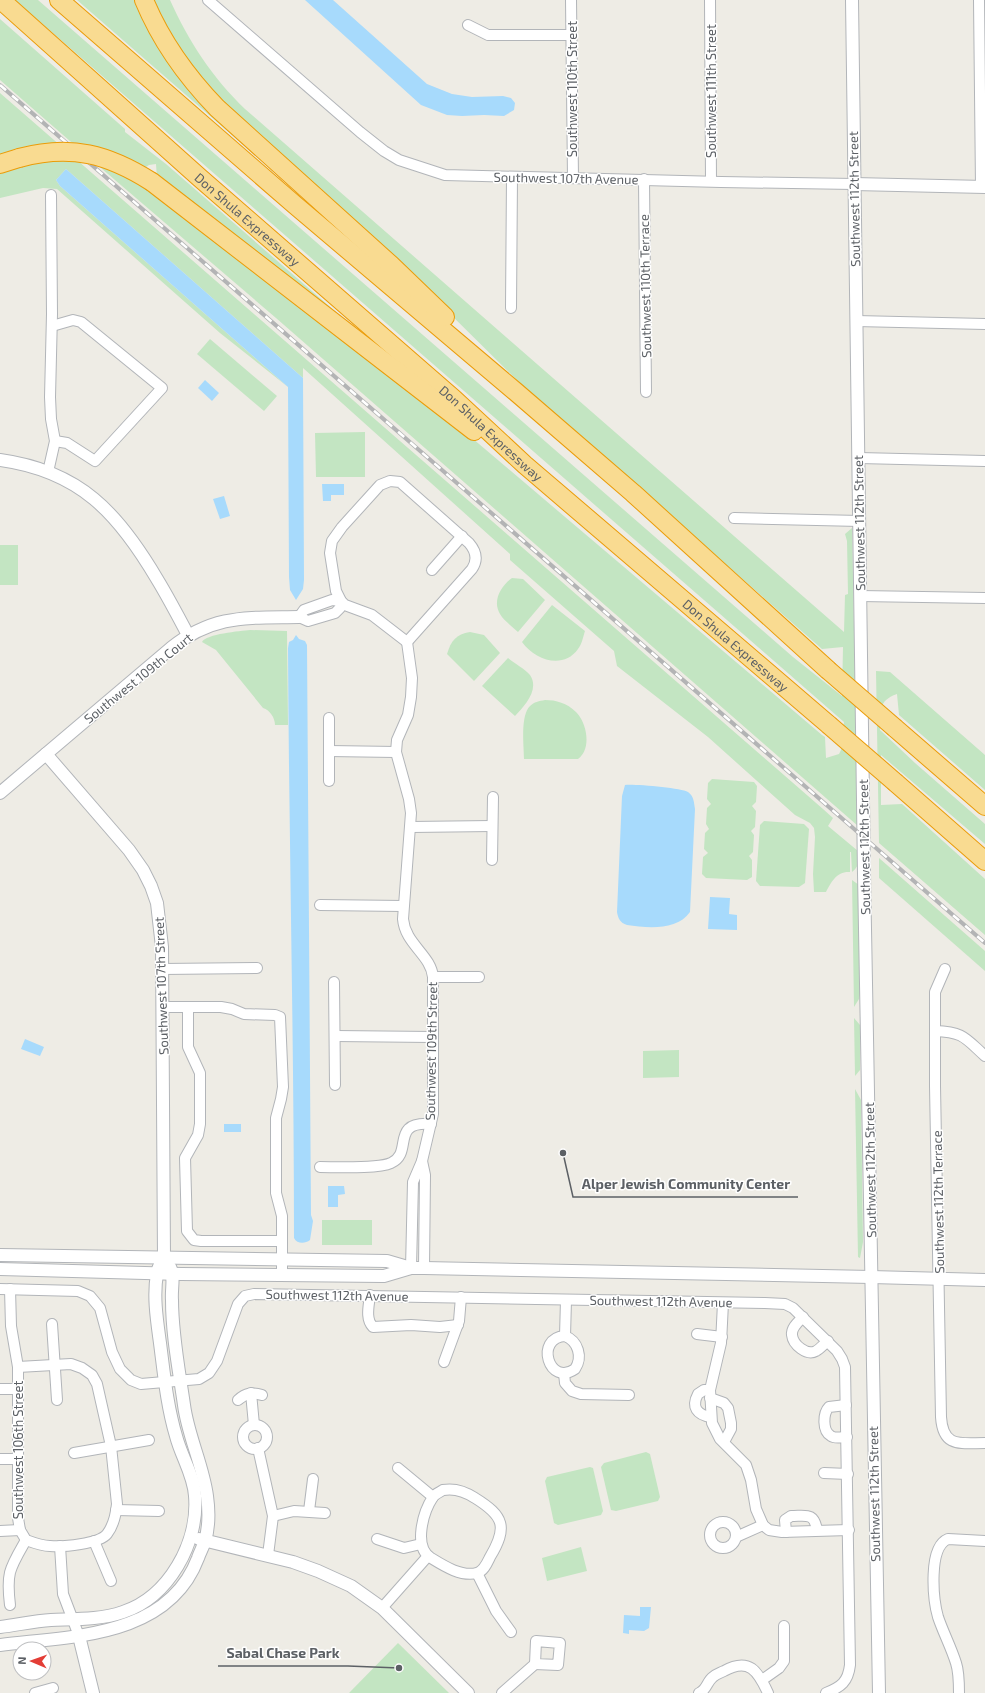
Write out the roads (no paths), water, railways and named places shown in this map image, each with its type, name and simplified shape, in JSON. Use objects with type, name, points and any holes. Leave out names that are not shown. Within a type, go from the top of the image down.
[{"type":"highway","name":"Don Shula Expressway","points":[[1,0],[200,178],[454,399],[525,465],[829,725],[985,861]]},
{"type":"highway","points":[[59,0],[294,205],[516,392],[632,493],[828,670],[985,806]]},
{"type":"highway","points":[[144,0],[155,24],[171,52],[191,80],[217,108],[391,265],[494,365],[516,392]]},
{"type":"highway","points":[[0,164],[19,158],[49,152],[70,151],[88,153],[123,165],[152,182],[481,437],[525,465]]},
{"type":"street","name":"Southwest 107th Avenue","points":[[208,0],[360,132],[384,151],[400,160],[443,175],[983,187]]},
{"type":"street","name":"Southwest 110th Street","points":[[572,0],[573,178]]},
{"type":"street","name":"Southwest 111th Street","points":[[710,0],[711,181]]},
{"type":"street","name":"Southwest 112th Street","points":[[852,0],[860,596],[879,1693]]},
{"type":"street","points":[[979,0],[982,65],[983,187]]},
{"type":"street","points":[[468,25],[488,35],[572,36]]},
{"type":"street","points":[[511,308],[512,177]]},
{"type":"street","name":"Southwest 110th Terrace","points":[[644,179],[646,392]]},
{"type":"street","points":[[48,472],[55,441],[51,419],[50,397],[52,326],[51,195]]},
{"type":"street","points":[[52,326],[70,321],[81,322],[162,388],[95,461],[67,443],[55,441]]},
{"type":"street","points":[[856,321],[985,324]]},
{"type":"street","points":[[859,458],[985,460]]},
{"type":"street","points":[[0,460],[18,463],[48,472],[84,491],[118,521],[143,556],[188,635]]},
{"type":"street","points":[[392,481],[400,482],[462,536],[473,548],[476,555],[474,566],[407,642],[372,615],[345,605],[341,601],[336,591],[330,553],[331,544],[342,527],[382,483],[392,481]]},
{"type":"street","points":[[734,518],[860,521]]},
{"type":"street","points":[[432,570],[462,536]]},
{"type":"street","points":[[860,596],[985,598]]},
{"type":"street","name":"Southwest 109th Court","points":[[0,793],[165,652],[188,635],[224,621],[248,618],[299,617],[308,621],[335,613],[340,608],[341,601]]},
{"type":"street","name":"Southwest 109th Street","points":[[407,642],[412,678],[411,701],[408,716],[397,740],[396,752],[409,799],[411,827],[403,906],[404,926],[406,933],[430,967],[433,977],[433,1114],[422,1161],[413,1182],[411,1268]]},
{"type":"street","points":[[328,781],[329,718]]},
{"type":"street","points":[[329,751],[396,752]]},
{"type":"street","name":"Southwest 107th Street","points":[[0,1627],[51,1620],[72,1620],[123,1612],[145,1600],[158,1589],[173,1572],[191,1537],[195,1521],[194,1489],[176,1436],[165,1383],[157,1310],[157,1272],[164,1257],[162,935],[158,908],[153,890],[145,874],[129,850],[46,754]]},
{"type":"street","points":[[492,797],[492,860]]},
{"type":"street","points":[[411,827],[492,826]]},
{"type":"street","points":[[320,905],[403,906]]},
{"type":"street","points":[[162,969],[258,968]]},
{"type":"street","name":"Southwest 112th Terrace","points":[[945,970],[935,992],[941,1417],[942,1426],[949,1440],[956,1442],[985,1443]]},
{"type":"street","points":[[433,977],[479,977]]},
{"type":"street","points":[[334,982],[335,1086]]},
{"type":"street","points":[[163,1008],[229,1008],[244,1014],[277,1015],[281,1020],[283,1087],[276,1118],[276,1190],[282,1215],[282,1275]]},
{"type":"street","points":[[188,1008],[188,1047],[200,1073],[200,1124],[196,1139],[186,1153],[185,1158],[187,1231],[194,1240],[201,1241],[282,1241]]},
{"type":"street","points":[[935,1031],[951,1032],[961,1035],[985,1056]]},
{"type":"street","points":[[334,1036],[432,1037]]},
{"type":"street","points":[[320,1168],[390,1164],[398,1157],[408,1129],[417,1124],[431,1124]]},
{"type":"street","name":"Southwest 109th Street","points":[[422,1161],[425,1175],[424,1268]]},
{"type":"street","name":"Southwest 112th Avenue","points":[[0,1255],[387,1261],[411,1268],[985,1280]]},
{"type":"street","points":[[19,1269],[20,1255]]},
{"type":"street","name":"Southwest 107th Street","points":[[164,1257],[173,1273]]},
{"type":"street","name":"Southwest 112th Avenue","points":[[0,1269],[384,1276],[411,1268]]},
{"type":"street","points":[[0,1645],[79,1636],[118,1628],[142,1619],[161,1607],[185,1584],[196,1563],[205,1541],[208,1522],[207,1495],[203,1474],[189,1432],[180,1382],[172,1316],[173,1273]]},
{"type":"street","points":[[5,1289],[18,1367]]},
{"type":"street","name":"Southwest 112th Avenue","points":[[5,1289],[78,1291],[87,1294],[98,1304],[112,1352],[118,1366],[124,1375],[139,1384],[180,1382],[199,1379],[206,1376],[214,1368],[234,1311],[241,1300],[247,1295],[370,1295],[785,1304]]},
{"type":"street","points":[[370,1295],[368,1316],[370,1324],[373,1327],[410,1325],[440,1327],[458,1325]]},
{"type":"street","points":[[444,1362],[458,1325],[461,1297]]},
{"type":"street","points":[[565,1336],[566,1300]]},
{"type":"street","points":[[723,1303],[722,1336],[710,1394],[711,1417],[714,1431],[746,1465],[751,1480],[756,1510],[763,1525],[773,1531],[786,1532],[849,1530]]},
{"type":"street","name":"Southwest 112th Street","points":[[785,1304],[793,1308],[828,1341],[843,1361],[848,1474],[849,1671],[843,1685],[826,1693]]},
{"type":"street","points":[[803,1317],[793,1331],[792,1336],[800,1348],[812,1352],[816,1351],[828,1341]]},
{"type":"street","points":[[52,1324],[57,1400]]},
{"type":"street","points":[[698,1334],[722,1336]]},
{"type":"street","points":[[565,1336],[572,1339],[576,1344],[578,1363],[575,1369],[564,1373],[552,1367],[548,1358],[548,1350],[554,1341],[565,1336]]},
{"type":"street","name":"Southwest 106th Street","points":[[55,1365],[75,1365],[86,1369],[92,1375],[97,1384],[111,1446],[116,1510],[114,1520],[108,1534],[94,1541],[60,1546],[42,1545],[26,1540],[20,1530],[18,1518],[18,1367],[55,1365]]},
{"type":"street","points":[[564,1373],[565,1383],[576,1393],[629,1396]]},
{"type":"street","points":[[0,1389],[18,1389]]},
{"type":"street","points":[[711,1417],[697,1412],[695,1406],[698,1394],[704,1390],[724,1403],[728,1408],[732,1422],[731,1430],[724,1442]]},
{"type":"street","points":[[251,1393],[254,1425]]},
{"type":"street","points":[[238,1400],[246,1394],[251,1393],[262,1395]]},
{"type":"street","points":[[846,1404],[829,1406],[825,1412],[825,1420],[826,1429],[830,1436],[835,1438],[847,1437]]},
{"type":"street","points":[[254,1425],[261,1427],[266,1433],[264,1444],[258,1448],[250,1448],[243,1439],[244,1432],[247,1428],[254,1425]]},
{"type":"street","points":[[74,1453],[149,1440]]},
{"type":"street","points":[[258,1448],[273,1516],[268,1555]]},
{"type":"street","points":[[0,1459],[18,1458]]},
{"type":"street","points":[[398,1468],[433,1496]]},
{"type":"street","points":[[824,1473],[848,1474]]},
{"type":"street","points":[[309,1512],[313,1478]]},
{"type":"street","points":[[446,1490],[461,1492],[490,1508],[497,1516],[501,1525],[501,1536],[485,1567],[477,1573],[461,1573],[444,1566],[428,1556],[421,1544],[421,1534],[433,1496],[446,1490]]},
{"type":"street","points":[[116,1510],[159,1511]]},
{"type":"street","points":[[273,1516],[294,1511],[325,1513]]},
{"type":"street","points":[[786,1532],[785,1520],[791,1516],[811,1516],[815,1520],[816,1530]]},
{"type":"street","points":[[736,1537],[763,1525]]},
{"type":"street","points":[[0,1531],[20,1530]]},
{"type":"street","points":[[191,1537],[293,1562],[336,1578],[363,1594],[382,1608],[468,1693]]},
{"type":"street","points":[[376,1539],[404,1548],[421,1544]]},
{"type":"street","points":[[959,1693],[956,1663],[940,1624],[936,1607],[935,1557],[942,1542],[948,1539],[985,1540]]},
{"type":"street","points":[[10,1605],[8,1576],[26,1540]]},
{"type":"street","points":[[94,1541],[111,1581]]},
{"type":"street","points":[[60,1546],[62,1588],[72,1620],[79,1636],[93,1693]]},
{"type":"street","points":[[382,1608],[428,1556]]},
{"type":"street","points":[[477,1573],[496,1611],[511,1632]]},
{"type":"street","points":[[762,1680],[782,1664],[785,1655],[784,1626]]},
{"type":"street","points":[[502,1693],[535,1664]]},
{"type":"street","points":[[699,1693],[703,1691],[712,1677],[734,1665],[744,1665],[753,1669],[762,1680],[768,1693]]},
{"type":"street","points":[[35,1693],[53,1688]]},
{"type":"water","points":[[305,0],[333,0],[427,84],[452,94],[472,97],[503,96],[511,98],[515,103],[514,110],[504,116],[462,116],[447,115],[421,105]]},
{"type":"water","points":[[66,169],[303,378],[304,580],[303,589],[296,600],[290,590],[289,577],[288,387],[60,186],[56,180]]},
{"type":"water","points":[[205,380],[219,393],[212,401],[198,388]]},
{"type":"water","points":[[322,484],[344,484],[344,495],[331,495],[331,501],[323,501]]},
{"type":"water","points":[[224,496],[230,516],[220,519],[213,499]]},
{"type":"water","points":[[296,635],[299,639],[305,641],[307,645],[311,1215],[313,1221],[310,1240],[301,1243],[294,1238],[288,648],[289,642],[293,640]]},
{"type":"water","points":[[625,785],[677,789],[688,792],[693,800],[695,809],[690,912],[684,918],[670,925],[661,927],[643,927],[627,925],[621,922],[618,916],[622,796]]},
{"type":"water","points":[[710,897],[730,898],[729,914],[737,915],[737,930],[708,929]]},
{"type":"water","points":[[25,1039],[44,1047],[40,1056],[21,1049]]},
{"type":"water","points":[[224,1124],[241,1124],[241,1132],[224,1132]]},
{"type":"water","points":[[328,1186],[344,1186],[345,1194],[338,1195],[338,1207],[328,1207]]},
{"type":"water","points":[[640,1607],[651,1607],[649,1628],[644,1631],[629,1630],[629,1634],[623,1633],[624,1615],[640,1616]]},
{"type":"railway","points":[[0,85],[985,943]]},
{"type":"place","name":"Alper Jewish Community Center","points":[[563,1153]]},
{"type":"place","name":"Sabal Chase Park","points":[[399,1668]]}]
